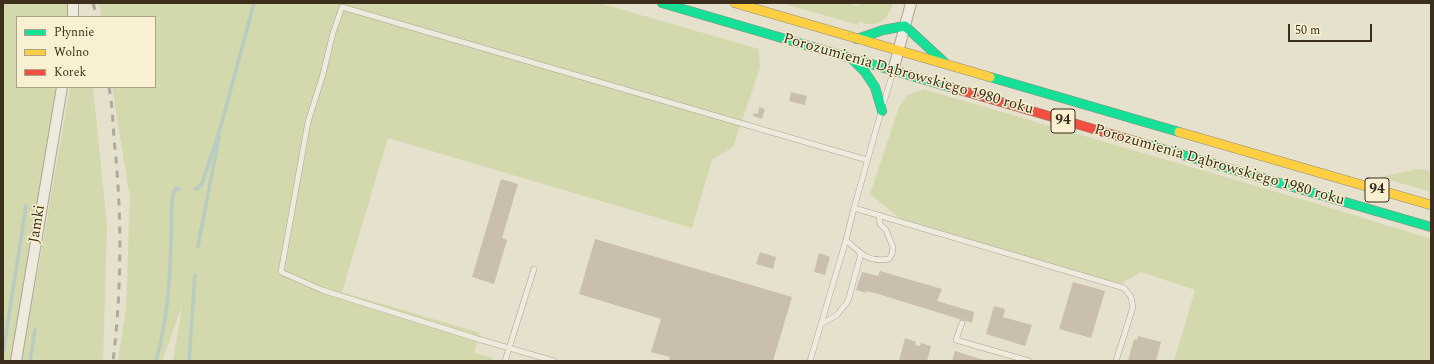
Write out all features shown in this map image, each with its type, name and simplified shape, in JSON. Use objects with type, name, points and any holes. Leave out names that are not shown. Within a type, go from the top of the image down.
[{"type":"main road","name":"Porozumienia Dąbrowskiego 1980 roku","points":[[662,3],[1431,227]]},
{"type":"main road","name":"Porozumienia Dąbrowskiego 1980 roku","points":[[735,3],[1431,205]]},
{"type":"main road","points":[[857,39],[883,30],[905,26],[948,65]]},
{"type":"main road","points":[[852,58],[865,72],[875,87],[882,111]]},
{"type":"street","points":[[73,3],[73,16]]},
{"type":"street","points":[[893,71],[911,3]]},
{"type":"street","name":"Jamki","points":[[16,361],[62,88]]},
{"type":"lane","points":[[554,361],[322,290],[281,272],[308,122],[323,74],[333,33],[342,7],[867,160]]},
{"type":"lane","points":[[773,8],[784,18]]},
{"type":"lane","points":[[810,361],[846,240],[867,160],[893,71]]},
{"type":"lane","points":[[854,208],[1124,288],[1131,297],[1133,308],[1116,361]]},
{"type":"lane","points":[[846,240],[861,254],[879,261],[889,259],[893,248],[886,230],[880,224],[879,215]]},
{"type":"lane","points":[[821,324],[837,315],[848,301],[861,254]]},
{"type":"lane","points":[[505,361],[534,269]]},
{"type":"lane","points":[[962,323],[956,340],[1029,361]]},
{"type":"green space","points":[[3,3],[67,3],[67,16],[16,16],[16,88],[56,88],[12,361],[3,361]]},
{"type":"green space","points":[[99,3],[599,3],[759,49],[760,68],[733,147],[712,160],[692,228],[388,138],[342,292],[480,333],[474,353],[493,358],[492,361],[173,361],[182,306],[162,361],[118,361],[126,309],[130,198],[112,88],[156,88],[156,16],[101,16]]},
{"type":"green space","points":[[782,3],[846,3],[858,6],[862,3],[893,3],[888,15],[881,22],[871,24],[859,22],[858,25]]},
{"type":"green space","points":[[70,88],[93,88],[107,226],[103,361],[22,361]]},
{"type":"green space","points":[[923,89],[1318,204],[1431,239],[1431,361],[1174,361],[1195,290],[1141,272],[1121,284],[903,221],[870,194],[899,107],[908,95]]},
{"type":"green space","points":[[1419,169],[1431,171],[1431,192],[1380,177]]},
{"type":"building","points":[[791,92],[807,96],[805,105],[789,101]]},
{"type":"building","points":[[759,107],[765,109],[762,119],[753,116],[754,113],[758,114]]},
{"type":"building","points":[[501,179],[518,184],[502,238],[507,240],[494,284],[472,277]]},
{"type":"building","points":[[595,239],[792,297],[773,361],[669,361],[670,357],[651,352],[661,319],[579,294]]},
{"type":"building","points":[[760,252],[776,257],[773,269],[756,264]]},
{"type":"building","points":[[819,253],[830,257],[825,275],[814,272]]},
{"type":"building","points":[[880,271],[942,289],[937,301],[974,312],[972,323],[875,293],[866,291],[866,293],[856,290],[862,272],[878,276]]},
{"type":"building","points":[[1073,282],[1105,291],[1091,338],[1059,329]]},
{"type":"building","points":[[994,306],[1005,309],[1003,317],[1032,325],[1025,346],[986,334]]},
{"type":"building","points":[[1138,336],[1161,342],[1156,361],[1128,361],[1134,339],[1137,340]]},
{"type":"building","points":[[905,338],[916,342],[915,345],[920,346],[921,343],[931,346],[927,361],[899,361]]},
{"type":"building","points":[[955,351],[987,361],[952,361]]},
{"type":"waterway","points":[[195,189],[202,184],[222,122],[254,3]]},
{"type":"waterway","points":[[198,246],[219,137]]},
{"type":"waterway","points":[[156,361],[165,321],[167,301],[172,199],[176,188],[179,189]]},
{"type":"waterway","points":[[3,353],[26,206]]},
{"type":"waterway","points":[[189,361],[195,275]]},
{"type":"waterway","points":[[30,361],[35,330]]},
{"type":"railway","points":[[93,3],[97,16]]},
{"type":"railway","points":[[109,88],[117,166],[120,222],[118,305],[113,361]]},
{"type":"traffic: fast","points":[[662,3],[953,88]]},
{"type":"traffic: fast","points":[[857,39],[883,30],[905,26],[944,62]]},
{"type":"traffic: fast","points":[[852,59],[865,72],[875,87],[882,111]]},
{"type":"traffic: fast","points":[[990,77],[1179,132]]},
{"type":"traffic: fast","points":[[1138,142],[1431,227]]},
{"type":"traffic: slow","points":[[735,3],[990,77]]},
{"type":"traffic: slow","points":[[1179,132],[1431,205]]},
{"type":"traffic: jam","points":[[953,88],[1138,142]]}]
